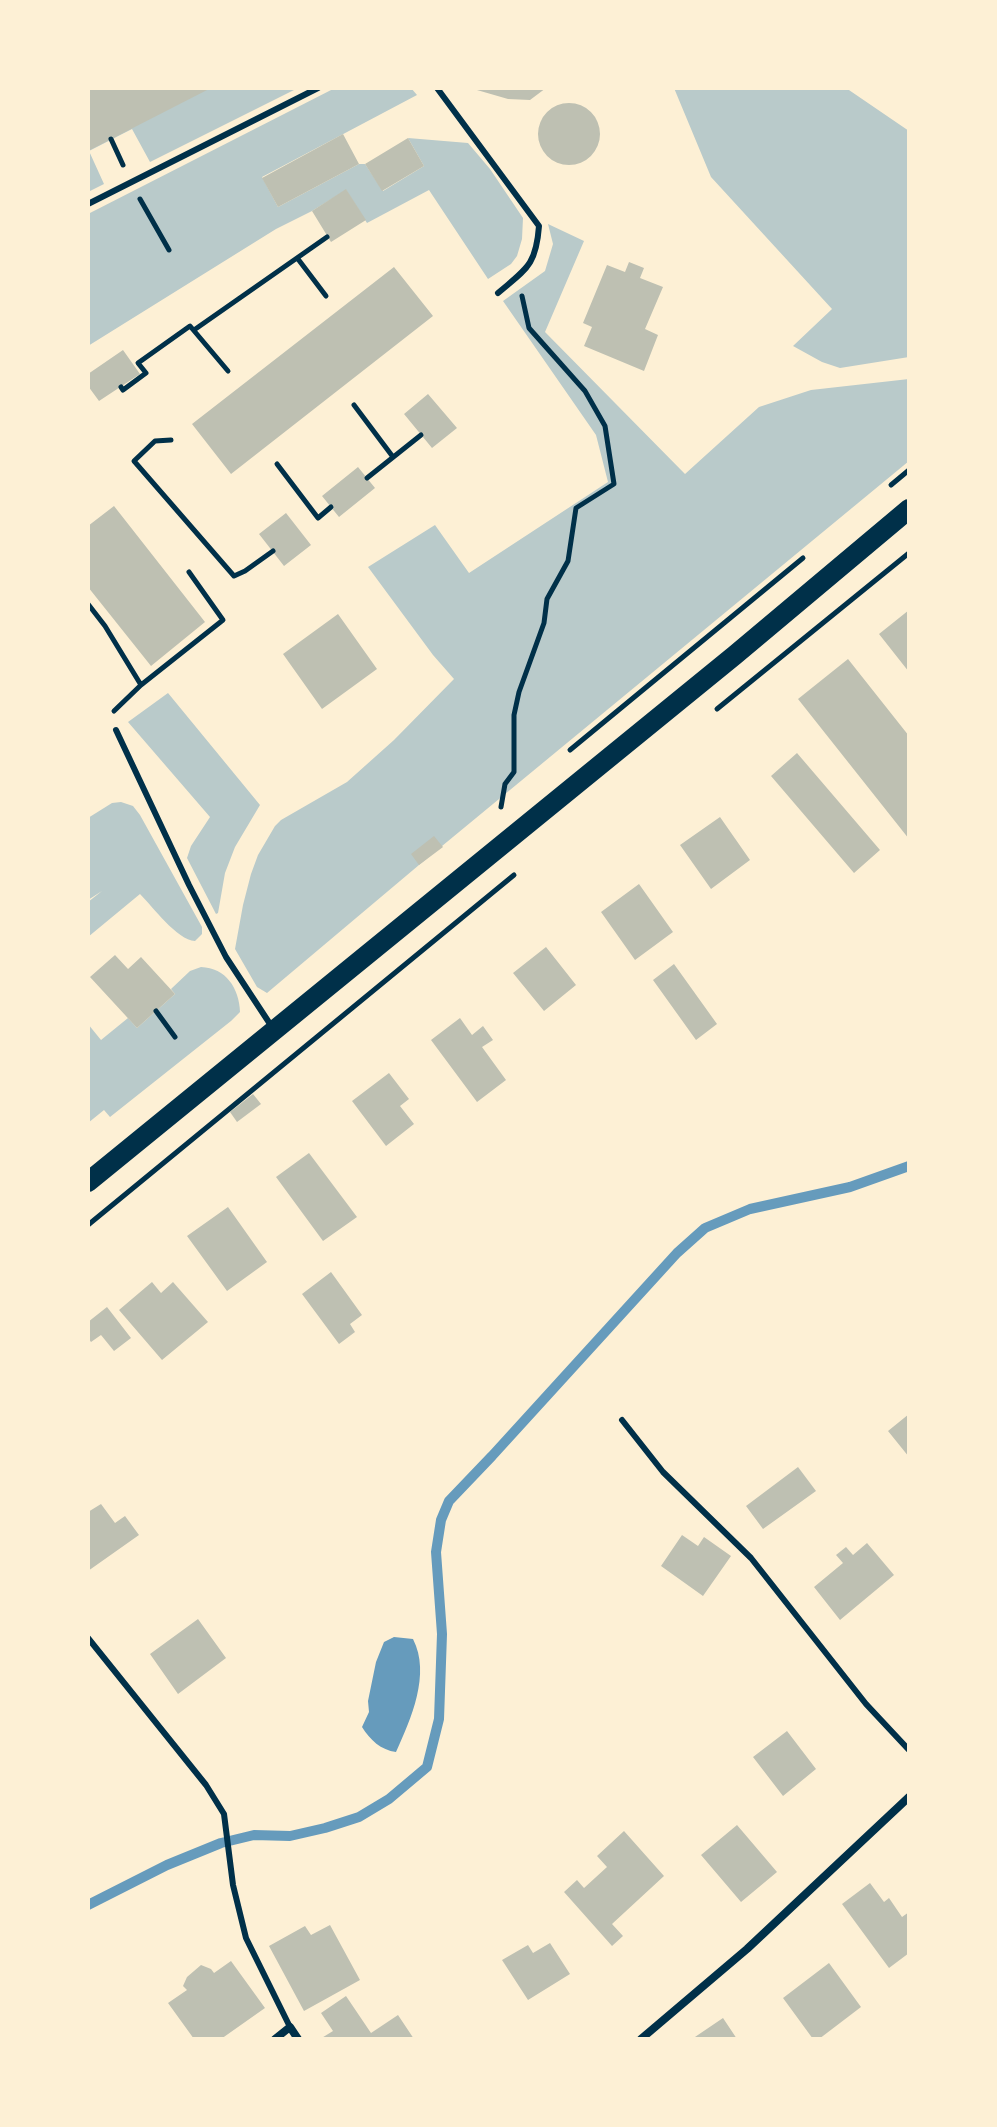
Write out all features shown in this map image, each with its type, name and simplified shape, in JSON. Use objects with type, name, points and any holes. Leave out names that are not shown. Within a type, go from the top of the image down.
[{"type":"main road","points":[[88,1182],[909,509]]},
{"type":"street","points":[[641,2039],[747,1949],[909,1797]]},
{"type":"street","points":[[275,2039],[290,2027],[298,2039]]},
{"type":"lane","points":[[88,204],[318,88]]},
{"type":"lane","points":[[437,88],[539,226],[537,251],[526,269],[498,293]]},
{"type":"lane","points":[[116,730],[226,957],[274,1030]]},
{"type":"lane","points":[[622,1420],[663,1472],[751,1558],[866,1704],[909,1750]]},
{"type":"lane","points":[[88,1638],[206,1785],[224,1814],[231,1873],[246,1938],[290,2027]]},
{"type":"path","points":[[131,182],[169,250]]},
{"type":"path","points":[[194,330],[327,237]]},
{"type":"path","points":[[297,258],[326,296]]},
{"type":"path","points":[[513,797],[501,807],[505,784],[514,772],[514,715],[519,692],[544,623],[547,599],[568,561],[576,508],[614,484],[605,426],[585,391],[529,328],[518,276]]},
{"type":"path","points":[[121,387],[123,390],[146,373],[138,363],[190,326],[228,371]]},
{"type":"path","points":[[354,405],[393,457]]},
{"type":"path","points":[[367,478],[421,435]]},
{"type":"path","points":[[171,440],[155,441],[134,461],[234,576],[273,551]]},
{"type":"path","points":[[277,464],[318,518],[331,507]]},
{"type":"path","points":[[885,490],[909,470]]},
{"type":"path","points":[[561,757],[813,550]]},
{"type":"path","points":[[711,714],[909,553]]},
{"type":"path","points":[[107,717],[141,685],[223,620],[189,572]]},
{"type":"path","points":[[88,604],[141,685]]},
{"type":"path","points":[[88,1225],[518,872]]},
{"type":"path","points":[[156,1011],[175,1037]]},
{"type":"shaded area","points":[[88,88],[298,88],[150,162],[132,129],[89,151],[104,184],[88,192]]},
{"type":"shaded area","points":[[335,88],[411,88],[417,95],[262,177],[278,207],[359,164],[365,164],[383,191],[424,166],[408,138],[468,143],[523,218],[522,239],[511,264],[488,279],[429,190],[367,223],[346,190],[276,229],[88,346],[88,214]]},
{"type":"shaded area","points":[[674,88],[846,88],[909,131],[909,357],[840,368],[793,346],[832,309],[711,177]]},
{"type":"shaded area","points":[[548,224],[584,241],[545,332],[685,474],[759,407],[811,390],[909,379],[909,461],[267,993],[257,987],[235,949],[251,874],[275,826],[347,782],[454,679],[368,567],[435,525],[469,573],[608,482],[596,435],[503,301],[545,271],[553,244]]},
{"type":"shaded area","points":[[168,693],[260,805],[235,847],[225,873],[216,914],[187,858],[210,817],[128,722]]},
{"type":"shaded area","points":[[112,803],[133,806],[140,815],[202,927],[202,934],[195,941],[173,929],[140,894],[88,937],[88,902],[102,891],[88,900],[88,818]]},
{"type":"shaded area","points":[[201,967],[218,971],[230,981],[240,1012],[110,1117],[104,1110],[88,1123],[88,1024],[101,1040],[128,1018],[137,1028],[175,994],[171,989],[190,971]]},
{"type":"water","points":[[394,1637],[413,1639],[420,1667],[417,1696],[396,1752],[376,1744],[362,1727],[369,1712],[368,1701],[376,1662],[384,1642]]},
{"type":"building","points":[[88,88],[211,88],[88,151]]},
{"type":"building","points":[[470,88],[546,88],[530,100],[508,99]]},
{"type":"building","points":[[569,103],[581,105],[591,112],[598,122],[598,146],[591,156],[581,163],[569,165],[557,163],[547,156],[540,146],[538,134],[540,122],[547,112],[557,105]]},
{"type":"building","points":[[343,134],[359,164],[278,207],[262,178]]},
{"type":"building","points":[[408,138],[424,166],[382,191],[365,164]]},
{"type":"building","points":[[346,189],[366,220],[331,242],[312,211]]},
{"type":"building","points":[[629,262],[644,268],[640,278],[663,287],[645,329],[658,335],[644,371],[584,346],[592,327],[583,323],[607,265],[625,272]]},
{"type":"building","points":[[394,267],[433,316],[231,474],[192,424]]},
{"type":"building","points":[[123,350],[140,374],[99,401],[88,386],[88,374]]},
{"type":"building","points":[[428,394],[457,428],[432,448],[404,414]]},
{"type":"building","points":[[358,467],[375,488],[339,517],[322,496]]},
{"type":"building","points":[[114,506],[205,622],[151,666],[88,587],[88,526]]},
{"type":"building","points":[[286,513],[311,545],[284,566],[259,534]]},
{"type":"building","points":[[909,610],[909,672],[879,634]]},
{"type":"building","points":[[338,614],[377,669],[322,709],[283,654]]},
{"type":"building","points":[[848,659],[909,736],[909,839],[798,699]]},
{"type":"building","points":[[797,753],[880,850],[854,873],[771,776]]},
{"type":"building","points":[[720,817],[750,860],[711,889],[680,845]]},
{"type":"building","points":[[434,836],[443,847],[419,865],[411,854]]},
{"type":"building","points":[[639,884],[673,932],[635,960],[601,912]]},
{"type":"building","points":[[546,947],[576,985],[544,1011],[513,973]]},
{"type":"building","points":[[115,955],[128,969],[141,957],[175,994],[137,1028],[90,977]]},
{"type":"building","points":[[674,964],[717,1024],[696,1040],[653,980]]},
{"type":"building","points":[[460,1018],[472,1035],[483,1026],[493,1040],[482,1047],[506,1080],[477,1102],[431,1040]]},
{"type":"building","points":[[389,1073],[409,1099],[400,1106],[414,1124],[386,1146],[352,1101]]},
{"type":"building","points":[[253,1094],[261,1104],[237,1122],[230,1112]]},
{"type":"building","points":[[309,1153],[357,1217],[323,1241],[276,1177]]},
{"type":"building","points":[[228,1207],[267,1262],[227,1291],[187,1236]]},
{"type":"building","points":[[331,1272],[362,1315],[350,1324],[355,1332],[339,1344],[302,1294]]},
{"type":"building","points":[[152,1282],[161,1293],[173,1282],[208,1322],[162,1360],[119,1310]]},
{"type":"building","points":[[107,1307],[131,1338],[114,1351],[101,1335],[91,1342],[88,1338],[88,1322]]},
{"type":"building","points":[[909,1414],[909,1457],[888,1431]]},
{"type":"building","points":[[798,1467],[816,1491],[763,1529],[746,1506]]},
{"type":"building","points":[[101,1504],[115,1523],[125,1516],[139,1535],[88,1571],[88,1512]]},
{"type":"building","points":[[682,1535],[698,1546],[704,1537],[731,1556],[703,1596],[661,1566]]},
{"type":"building","points":[[867,1543],[894,1575],[840,1620],[814,1587],[843,1563],[836,1555],[846,1547],[853,1555]]},
{"type":"building","points":[[198,1619],[226,1658],[178,1694],[150,1654]]},
{"type":"building","points":[[787,1731],[816,1769],[783,1796],[753,1757]]},
{"type":"building","points":[[737,1825],[777,1872],[741,1902],[701,1855]]},
{"type":"building","points":[[624,1831],[664,1876],[612,1924],[623,1936],[612,1946],[564,1892],[577,1880],[584,1888],[607,1867],[597,1856]]},
{"type":"building","points":[[870,1883],[884,1902],[889,1898],[902,1917],[909,1912],[909,1953],[889,1968],[842,1904]]},
{"type":"building","points":[[330,1925],[360,1980],[304,2011],[269,1946],[305,1926],[311,1935]]},
{"type":"building","points":[[550,1943],[570,1974],[528,2000],[502,1960],[528,1945],[533,1953]]},
{"type":"building","points":[[231,1961],[265,2008],[221,2039],[194,2039],[168,2003],[187,1990],[183,1986],[187,1977],[201,1965],[214,1973]]},
{"type":"building","points":[[829,1963],[861,2007],[819,2039],[813,2039],[783,1998]]},
{"type":"building","points":[[346,1996],[371,2033],[398,2015],[414,2039],[320,2039],[333,2031],[321,2013]]},
{"type":"building","points":[[723,2018],[737,2039],[692,2039]]},
{"type":"waterway","points":[[88,1905],[167,1865],[221,1843],[254,1835],[290,1836],[359,1817],[389,1799],[427,1767],[439,1719],[442,1634],[436,1552],[441,1520],[449,1501],[677,1253],[705,1228],[750,1209],[850,1187],[909,1166]]}]
